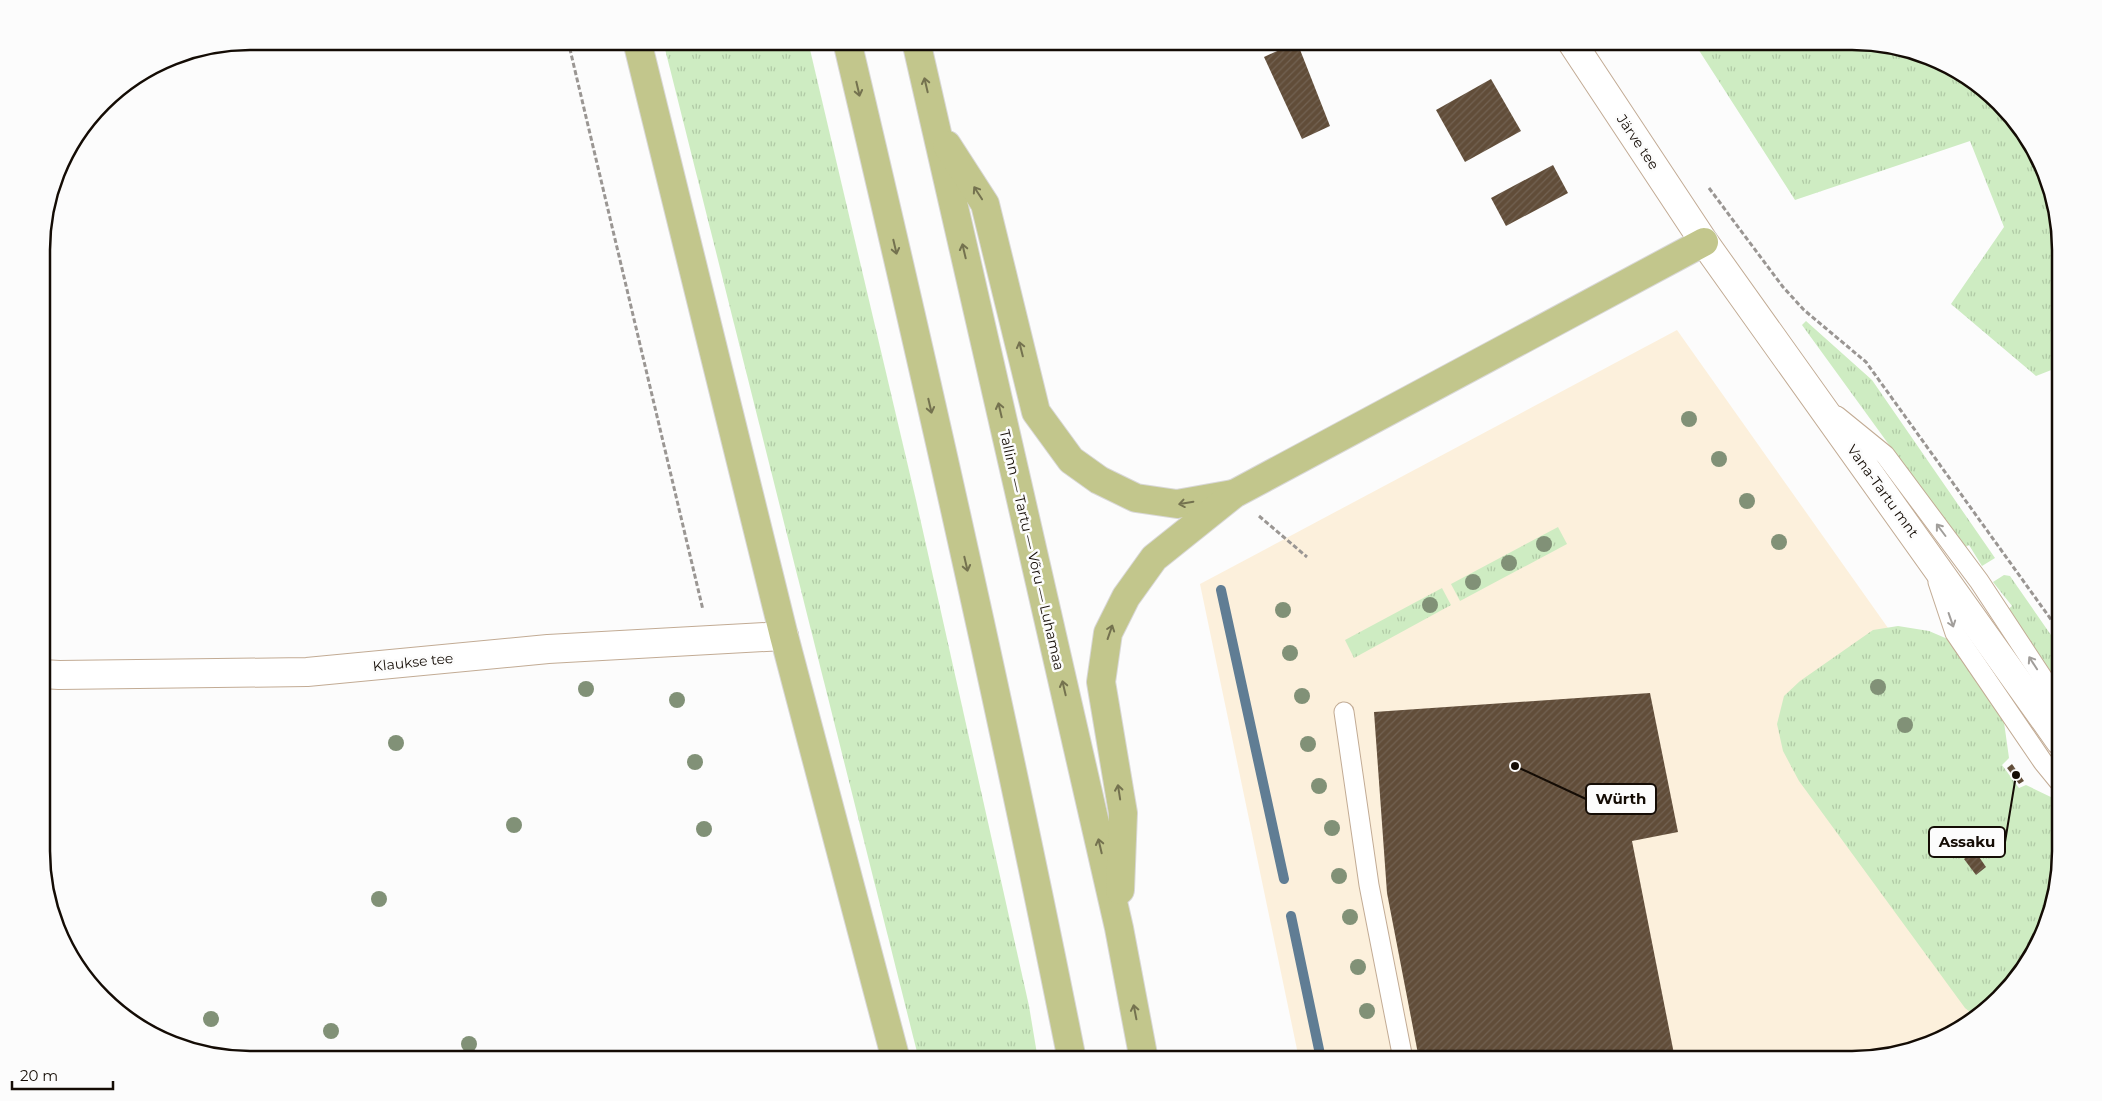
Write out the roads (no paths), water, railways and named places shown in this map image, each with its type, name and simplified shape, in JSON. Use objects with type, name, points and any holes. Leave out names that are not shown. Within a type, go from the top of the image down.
[{"type":"highway","points":[[639,50],[784,636],[894,1051]]},
{"type":"highway","points":[[848,50],[883,193],[1030,850],[1070,1051]]},
{"type":"highway","name":"Tallinn — Tartu — Võru — Luhamaa","points":[[918,50],[1119,928],[1142,1051]]},
{"type":"highway","points":[[936,129],[985,204],[1036,412],[1071,460],[1099,480],[1136,498],[1177,504],[1234,494]]},
{"type":"highway","points":[[1119,928],[1123,813],[1101,682],[1108,633],[1126,597],[1154,558],[1234,494],[1704,242]]},
{"type":"street","name":"Järve tee","points":[[1577,50],[1704,242]]},
{"type":"street","name":"Vana-Tartu mnt","points":[[1704,242],[2052,730]]},
{"type":"street","name":"Klaukse tee","points":[[50,674],[307,672],[548,649],[784,636]]},
{"type":"lane","points":[[1816,398],[1885,455],[1979,581],[2052,692]]},
{"type":"lane","points":[[1930,557],[1956,633],[2052,774]]},
{"type":"lane","points":[[1344,712],[1369,885],[1401,1051]]},
{"type":"waterway","points":[[1221,590],[1284,879]]},
{"type":"waterway","points":[[1291,916],[1319,1051]]},
{"type":"place","name":"Würth","points":[[1515,766]]},
{"type":"place","name":"Assaku","points":[[2016,775]]}]
